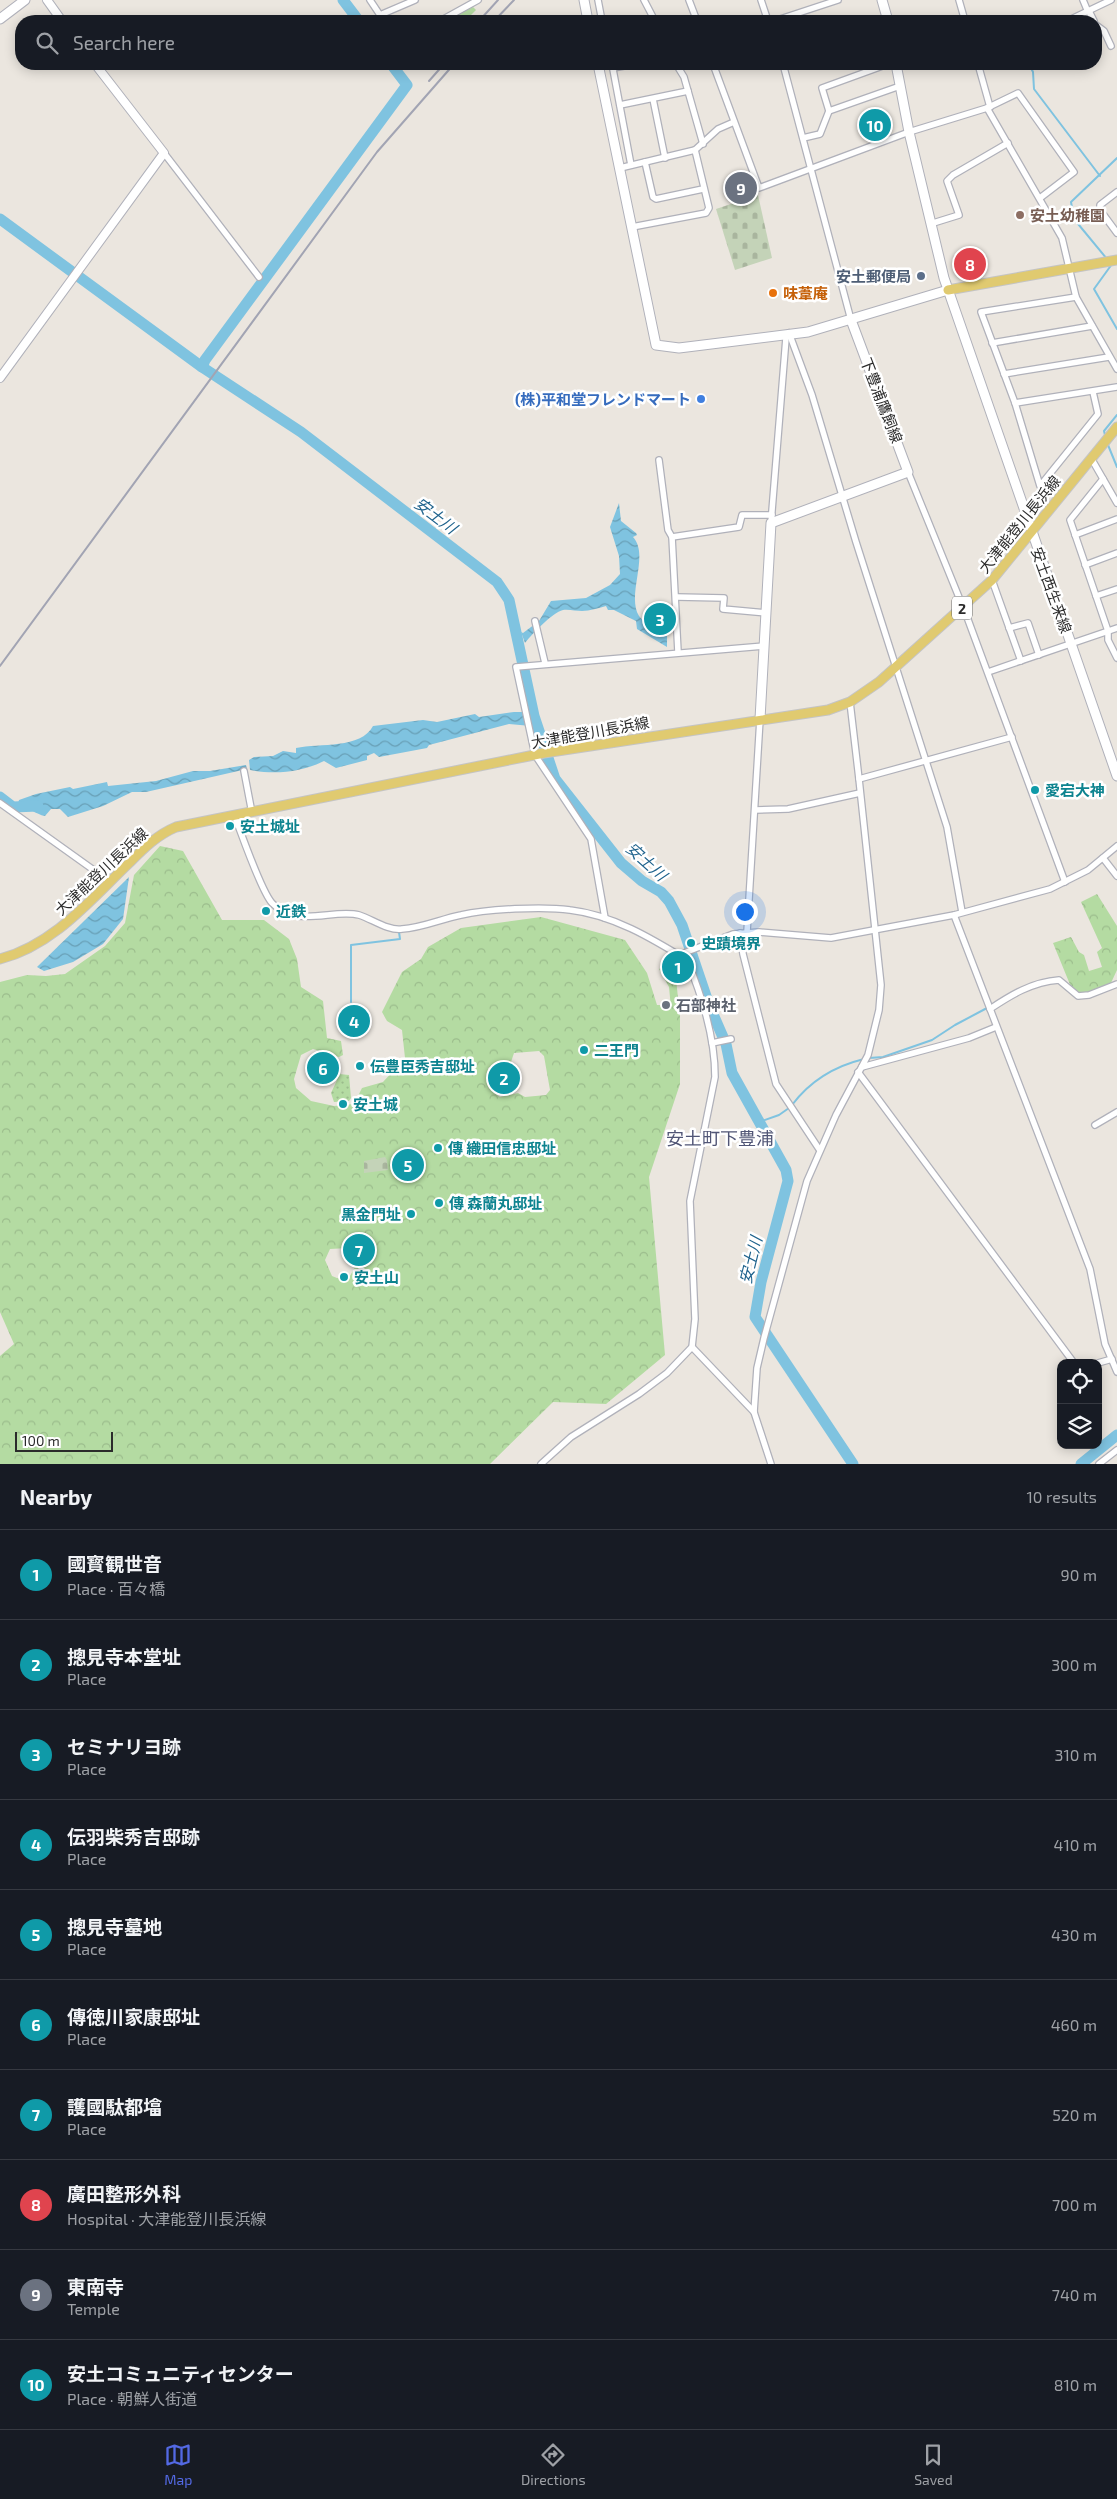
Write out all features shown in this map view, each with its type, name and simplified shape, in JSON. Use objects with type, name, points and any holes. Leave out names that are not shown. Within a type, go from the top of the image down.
[{"type":"main road","points":[[0,19],[25,0]]},
{"type":"main road","points":[[584,0],[587,15]]},
{"type":"main road","points":[[882,0],[886,15]]},
{"type":"main road","points":[[599,70],[656,345],[679,348],[808,332],[948,290],[1117,260]]},
{"type":"main road","points":[[897,70],[930,224],[948,290]]},
{"type":"main road","name":"安土西生来線","points":[[948,290],[1117,776]]},
{"type":"main road","name":"下豊浦鷹飼線","points":[[851,320],[908,472]]},
{"type":"main road","name":"大津能登川長浜線","points":[[0,959],[24,951],[44,940],[66,923],[152,841],[168,830],[187,824],[235,817],[543,753],[828,710],[850,702],[896,667],[992,580],[1013,557],[1031,531],[1117,427]]},
{"type":"main road","points":[[760,719],[771,519],[844,496],[908,472]]},
{"type":"street","points":[[47,0],[58,15]]},
{"type":"street","points":[[370,0],[380,15],[415,0]]},
{"type":"street","points":[[451,15],[478,0]]},
{"type":"street","points":[[598,0],[601,15]]},
{"type":"street","points":[[644,0],[651,15]]},
{"type":"street","points":[[689,0],[695,15]]},
{"type":"street","points":[[761,0],[766,15]]},
{"type":"street","points":[[792,15],[838,0]]},
{"type":"street","points":[[959,0],[963,15]]},
{"type":"street","points":[[1083,0],[1090,15]]},
{"type":"street","points":[[1080,15],[1111,0]]},
{"type":"street","points":[[1102,29],[1111,46]]},
{"type":"street","points":[[100,70],[259,277]]},
{"type":"street","points":[[613,70],[631,165]]},
{"type":"street","points":[[680,70],[684,77],[703,144]]},
{"type":"street","points":[[715,70],[759,188],[909,132],[989,107],[1018,93],[1074,172],[1040,198]]},
{"type":"street","points":[[785,70],[851,320]]},
{"type":"street","points":[[803,138],[820,134],[829,111],[822,88],[872,70]]},
{"type":"street","points":[[980,70],[989,107],[1062,238],[1076,297],[1117,369]]},
{"type":"street","points":[[829,111],[900,86]]},
{"type":"street","points":[[620,105],[688,91]]},
{"type":"street","points":[[653,99],[665,158]]},
{"type":"street","points":[[620,168],[695,150],[718,129],[734,122]]},
{"type":"street","points":[[930,224],[959,215],[947,181],[952,175],[1008,143]]},
{"type":"street","points":[[632,227],[706,212],[709,208],[695,150]]},
{"type":"street","points":[[0,378],[164,153]]},
{"type":"street","points":[[645,162],[653,197],[656,199],[703,189]]},
{"type":"street","points":[[1117,192],[1100,205],[1100,210],[1117,232]]},
{"type":"street","points":[[1076,297],[980,312],[1015,403],[1040,486],[1098,414],[1092,392]]},
{"type":"street","points":[[992,342],[1092,326]]},
{"type":"street","points":[[789,333],[844,496],[947,828],[962,912]]},
{"type":"street","points":[[672,537],[739,527],[742,515],[771,519],[786,338],[789,333]]},
{"type":"street","points":[[1004,374],[1109,357]]},
{"type":"street","points":[[1015,403],[1117,387]]},
{"type":"street","points":[[1091,458],[1117,503]]},
{"type":"street","points":[[659,460],[668,530],[672,537],[677,597],[678,652]]},
{"type":"street","points":[[908,472],[963,607],[1066,882]]},
{"type":"street","points":[[1103,479],[1070,520],[1108,631],[1108,640],[1117,658]]},
{"type":"street","points":[[1075,535],[1117,519]]},
{"type":"street","points":[[1085,565],[1117,553]]},
{"type":"street","points":[[992,580],[1021,661]]},
{"type":"street","points":[[1096,596],[1117,589]]},
{"type":"street","points":[[677,597],[724,598],[723,609],[766,613]]},
{"type":"street","points":[[535,622],[546,664]]},
{"type":"street","points":[[1009,628],[1028,623],[1039,654]]},
{"type":"street","points":[[988,672],[1117,628]]},
{"type":"street","points":[[605,918],[591,838],[530,730],[516,667],[765,646]]},
{"type":"street","points":[[770,1464],[754,1412],[755,1383],[764,1338],[806,1181],[819,1149],[868,1055],[879,1010],[881,985],[850,702]]},
{"type":"street","points":[[760,719],[755,810],[744,933],[745,963],[776,1084],[819,1149]]},
{"type":"street","points":[[859,779],[1012,737]]},
{"type":"street","points":[[244,771],[252,813]]},
{"type":"street","points":[[755,810],[788,809],[860,793]]},
{"type":"street","points":[[0,804],[109,881]]},
{"type":"street","points":[[235,817],[268,897],[279,909],[298,915],[358,914],[399,930],[462,914],[549,908],[571,910],[605,918],[660,943],[687,960],[693,974],[712,1043],[715,1077],[690,1201],[695,1319],[692,1347],[653,1383],[571,1437],[541,1464]]},
{"type":"street","points":[[680,954],[695,947],[744,933],[831,938],[954,915],[1050,889],[1088,870],[1117,846]]},
{"type":"street","points":[[1102,858],[1117,876]]},
{"type":"street","points":[[954,915],[1090,1269],[1105,1344],[1117,1372]]},
{"type":"street","points":[[990,1009],[1028,987],[1049,981],[1058,980],[1078,996],[1089,995],[1117,984]]},
{"type":"street","points":[[861,1067],[969,1038],[996,1027]]},
{"type":"street","points":[[712,1043],[731,1039]]},
{"type":"street","points":[[861,1067],[1071,1359]]},
{"type":"street","points":[[1096,1125],[1117,1112]]},
{"type":"street","points":[[692,1347],[754,1412]]},
{"type":"street","points":[[1102,1362],[1112,1360]]},
{"type":"street","points":[[1099,1464],[1117,1450]]},
{"type":"green space","points":[[473,7],[476,10],[471,15],[458,15]]},
{"type":"green space","points":[[758,195],[772,258],[735,270],[716,209]]},
{"type":"green space","points":[[160,846],[183,851],[222,920],[264,920],[289,939],[297,959],[301,987],[323,1001],[327,1038],[341,1041],[343,1055],[339,1057],[313,1049],[301,1055],[294,1079],[296,1088],[311,1101],[334,1106],[354,1104],[362,1088],[383,1082],[405,1058],[402,1030],[387,1021],[382,1012],[402,972],[421,959],[428,947],[461,928],[541,917],[625,940],[647,973],[657,1005],[661,1005],[662,1010],[671,1008],[669,987],[659,969],[671,963],[675,970],[680,1016],[680,1084],[649,1177],[665,1355],[606,1404],[553,1402],[490,1464],[0,1464],[0,1356],[14,1344],[0,1312],[0,982],[27,975],[65,974],[105,946],[125,923],[134,875]],"holes":[[[539,1051],[544,1056],[550,1090],[546,1095],[525,1097],[518,1093],[500,1097],[494,1093],[488,1068],[511,1062],[514,1053]],[[348,1248],[355,1267],[350,1276],[337,1278],[332,1276],[325,1260],[330,1249]]]},
{"type":"green space","points":[[1097,894],[1117,926],[1117,970],[1110,985],[1090,993],[1079,994],[1071,987],[1053,943],[1071,937],[1079,952],[1084,955],[1089,971],[1102,967],[1097,952],[1102,948],[1081,902]]},
{"type":"green space","points":[[317,1065],[339,1070],[339,1074],[349,1075],[351,1098],[349,1101],[334,1102],[331,1093],[337,1080],[334,1077],[334,1072],[316,1068]]},
{"type":"green space","points":[[385,1157],[388,1170],[364,1173],[364,1161]]},
{"type":"water","points":[[619,503],[621,521],[637,535],[633,537],[638,545],[639,554],[635,597],[639,616],[650,628],[667,627],[667,647],[637,629],[636,621],[614,610],[608,610],[606,606],[582,611],[563,610],[543,624],[525,643],[521,632],[523,633],[539,621],[551,601],[586,598],[610,585],[620,574],[619,556],[610,527]]},
{"type":"water","points":[[528,712],[531,726],[509,724],[429,745],[427,748],[379,757],[374,753],[367,756],[367,760],[336,768],[324,761],[307,768],[288,772],[259,772],[250,770],[249,760],[254,757],[273,756],[283,751],[296,753],[296,748],[350,742],[367,733],[373,726],[423,720],[437,722],[475,714],[479,717]]},
{"type":"water","points":[[246,765],[247,769],[146,792],[132,792],[103,806],[68,817],[60,809],[51,809],[45,816],[17,807],[19,800],[36,794],[70,787],[73,789],[107,782],[108,786],[156,781],[193,771],[210,771]]},
{"type":"water","points":[[129,877],[123,919],[103,944],[73,962],[44,971],[37,967]]},
{"type":"waterway","points":[[343,0],[354,15]]},
{"type":"waterway","points":[[202,367],[205,360],[407,85],[396,70]]},
{"type":"waterway","points":[[1032,70],[1034,89],[1100,176]]},
{"type":"waterway","points":[[1107,259],[1074,219],[1071,202],[1117,158]]},
{"type":"waterway","name":"安土川","points":[[0,219],[202,367],[301,432],[497,582],[509,600],[534,716],[555,779],[621,863],[642,881],[661,892],[669,901],[682,925],[709,1005],[726,1044],[732,1073],[786,1170],[788,1181],[761,1282],[755,1317],[853,1464]]},
{"type":"waterway","points":[[1112,264],[1094,289],[1117,329]]},
{"type":"waterway","points":[[1105,435],[1104,431],[1117,415]]},
{"type":"waterway","points":[[1108,445],[1117,467]]},
{"type":"waterway","points":[[0,797],[13,807],[38,806]]},
{"type":"waterway","points":[[351,1002],[351,945],[400,939],[399,932]]},
{"type":"waterway","points":[[1048,979],[1057,978]]},
{"type":"waterway","points":[[991,1005],[1000,1000]]},
{"type":"waterway","points":[[869,1058],[883,1057],[932,1040],[987,1008]]},
{"type":"waterway","points":[[792,1105],[815,1082],[833,1070],[864,1059]]},
{"type":"waterway","points":[[759,1122],[779,1115],[789,1108]]},
{"type":"waterway","name":"安土川","points":[[1081,1464],[1117,1435]]},
{"type":"railway","points":[[484,15],[498,0]]},
{"type":"railway","points":[[500,15],[514,0]]},
{"type":"railway","points":[[429,81],[439,70]]},
{"type":"railway","points":[[0,666],[377,152],[449,70]]},
{"type":"place","name":"安土コミュニティセンター","points":[[875,125]]},
{"type":"place","name":"東南寺","points":[[741,188]]},
{"type":"place","name":"安土幼稚園","points":[[1020,215]]},
{"type":"place","name":"廣田整形外科","points":[[970,264]]},
{"type":"place","name":"安土郵便局","points":[[921,276]]},
{"type":"place","name":"味葦庵","points":[[773,293]]},
{"type":"place","name":"(株)平和堂フレンドマート","points":[[701,399]]},
{"type":"place","name":"セミナリヨ跡","points":[[660,619]]},
{"type":"place","name":"愛宕大神","points":[[1035,790]]},
{"type":"place","name":"安土城址","points":[[230,826]]},
{"type":"place","name":"近鉄","points":[[266,911]]},
{"type":"place","name":"史蹟境界","points":[[691,943]]},
{"type":"place","name":"國寳観世音","points":[[678,967]]},
{"type":"place","name":"石部神社","points":[[666,1005]]},
{"type":"place","name":"伝羽柴秀吉邸跡","points":[[354,1021]]},
{"type":"place","name":"二王門","points":[[584,1050]]},
{"type":"place","name":"伝豊臣秀吉邸址","points":[[360,1066]]},
{"type":"place","name":"傳徳川家康邸址","points":[[323,1068]]},
{"type":"place","name":"摠見寺本堂址","points":[[504,1078]]},
{"type":"place","name":"安土城","points":[[343,1104]]},
{"type":"place","name":"傳 織田信忠邸址","points":[[438,1148]]},
{"type":"place","name":"摠見寺墓地","points":[[408,1165]]},
{"type":"place","name":"傳 森蘭丸邸址","points":[[439,1203]]},
{"type":"place","name":"黒金門址","points":[[411,1214]]},
{"type":"place","name":"護國駄都墖","points":[[359,1250]]},
{"type":"place","name":"安土山","points":[[344,1277]]},
{"type":"district","name":"安土町下豊浦","points":[[720,1138]]}]
